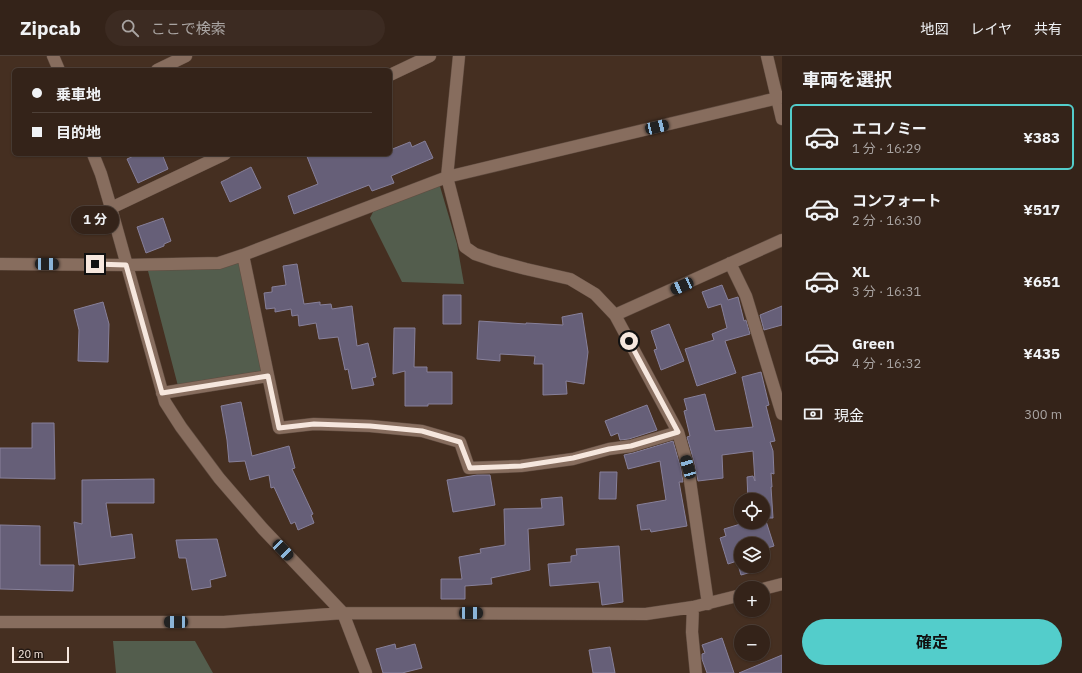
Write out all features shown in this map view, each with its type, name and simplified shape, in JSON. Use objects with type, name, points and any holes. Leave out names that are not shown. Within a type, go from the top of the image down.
[{"type":"street","points":[[53,56],[58,68]]},
{"type":"street","points":[[161,68],[186,56]]},
{"type":"street","points":[[392,74],[430,56]]},
{"type":"street","points":[[459,56],[447,177],[465,247],[475,254],[496,261],[570,279],[595,294],[615,315],[678,432],[688,467],[708,604]]},
{"type":"street","points":[[766,56],[780,98],[782,119]]},
{"type":"street","points":[[0,264],[126,265],[219,263],[447,177],[780,98]]},
{"type":"street","points":[[94,156],[111,208],[165,402],[181,428],[219,478],[263,529],[343,613],[366,673]]},
{"type":"street","points":[[111,208],[221,156]]},
{"type":"street","points":[[615,315],[782,240]]},
{"type":"street","points":[[243,255],[279,428],[314,424],[370,426],[422,431],[460,442],[470,468],[521,466],[573,458],[609,449],[631,446],[678,432]]},
{"type":"street","points":[[730,263],[746,296],[782,414]]},
{"type":"street","points":[[162,393],[268,376]]},
{"type":"street","points":[[770,587],[782,584]]},
{"type":"street","points":[[0,622],[224,622],[343,613],[646,614],[693,607],[734,597]]},
{"type":"street","points":[[693,607],[692,632],[696,673]]},
{"type":"green space","points":[[439,183],[457,244],[464,284],[402,282],[370,218],[374,210]]},
{"type":"green space","points":[[241,261],[263,372],[178,386],[148,271],[156,268]]},
{"type":"green space","points":[[113,641],[195,641],[213,673],[116,673]]},
{"type":"building","points":[[425,141],[433,158],[391,176],[394,183],[372,191],[369,185],[294,214],[288,196],[318,184],[307,156],[392,156],[392,149],[410,142],[412,147]]},
{"type":"building","points":[[134,156],[163,156],[168,169],[138,183],[127,159]]},
{"type":"building","points":[[251,167],[261,188],[230,202],[221,182]]},
{"type":"building","points":[[163,218],[171,241],[164,244],[164,246],[146,253],[137,227]]},
{"type":"building","points":[[297,264],[304,304],[320,302],[320,305],[331,304],[332,309],[352,306],[357,346],[368,343],[376,377],[372,378],[374,385],[352,389],[348,369],[345,370],[338,337],[319,339],[316,323],[299,326],[298,315],[292,316],[291,309],[275,312],[275,308],[266,309],[264,293],[272,292],[272,287],[286,285],[283,266]]},
{"type":"building","points":[[722,285],[728,300],[738,297],[744,321],[746,320],[750,334],[725,341],[736,373],[697,386],[685,349],[714,340],[712,334],[727,328],[721,304],[708,308],[702,292]]},
{"type":"building","points":[[443,295],[461,295],[461,324],[443,324]]},
{"type":"building","points":[[103,302],[109,324],[108,362],[78,361],[79,330],[74,310]]},
{"type":"building","points":[[782,306],[782,325],[764,330],[760,315]]},
{"type":"building","points":[[582,313],[588,352],[584,384],[566,381],[567,394],[543,395],[543,364],[534,364],[535,356],[500,354],[500,361],[477,359],[479,321],[563,325],[562,317]]},
{"type":"building","points":[[669,324],[684,361],[661,370],[654,350],[657,349],[651,331]]},
{"type":"building","points":[[394,328],[415,328],[414,367],[427,367],[427,372],[452,372],[452,404],[405,406],[405,371],[393,374]]},
{"type":"building","points":[[761,372],[769,405],[766,406],[775,441],[770,442],[773,451],[774,474],[771,473],[773,518],[770,518],[770,493],[748,493],[747,477],[753,476],[755,481],[753,451],[722,455],[723,478],[698,481],[687,437],[690,436],[684,411],[687,410],[684,399],[705,394],[715,431],[753,427],[742,377]]},
{"type":"building","points":[[241,402],[252,456],[289,446],[295,468],[292,469],[313,514],[311,515],[314,523],[298,530],[295,522],[291,524],[274,487],[271,488],[269,475],[250,480],[245,461],[229,462],[221,406]]},
{"type":"building","points":[[647,405],[657,430],[629,439],[620,440],[618,433],[611,436],[605,421]]},
{"type":"building","points":[[32,423],[54,423],[55,479],[0,478],[0,448],[32,448]]},
{"type":"building","points":[[673,441],[681,469],[683,482],[679,482],[687,526],[651,532],[650,529],[641,530],[637,505],[666,500],[660,461],[628,469],[624,455]]},
{"type":"building","points":[[600,472],[617,472],[616,499],[599,499]]},
{"type":"building","points":[[477,475],[490,475],[495,505],[453,512],[447,480]]},
{"type":"building","points":[[154,479],[154,503],[106,503],[111,537],[132,534],[135,558],[79,565],[74,522],[82,524],[82,480]]},
{"type":"building","points":[[562,497],[564,525],[528,529],[530,570],[491,578],[492,584],[465,586],[465,599],[441,599],[441,579],[462,579],[459,557],[481,553],[480,549],[505,545],[504,509],[542,508],[541,499]]},
{"type":"building","points":[[0,525],[40,526],[40,565],[74,565],[73,591],[0,589]]},
{"type":"building","points":[[734,526],[734,529],[769,529],[774,546],[770,547],[770,537],[734,537],[734,562],[728,564],[720,538],[726,536],[724,529]]},
{"type":"building","points":[[217,539],[226,576],[210,580],[211,587],[192,590],[186,558],[179,558],[176,540]]},
{"type":"building","points":[[619,546],[623,602],[602,605],[599,582],[550,586],[548,564],[571,562],[571,556],[577,555],[576,549]]},
{"type":"building","points":[[722,638],[734,673],[707,673],[702,659],[702,654],[705,653],[702,645]]},
{"type":"building","points":[[395,644],[396,649],[415,644],[422,668],[402,673],[383,673],[376,649]]},
{"type":"building","points":[[610,647],[615,673],[593,673],[589,650]]},
{"type":"building","points":[[782,655],[782,673],[739,673],[770,661]]},
{"type":"route","points":[[95,264],[126,265],[162,393],[268,376],[279,428],[314,424],[370,426],[422,431],[460,442],[470,468],[521,466],[573,458],[609,449],[631,446],[678,432],[629,341]]}]
